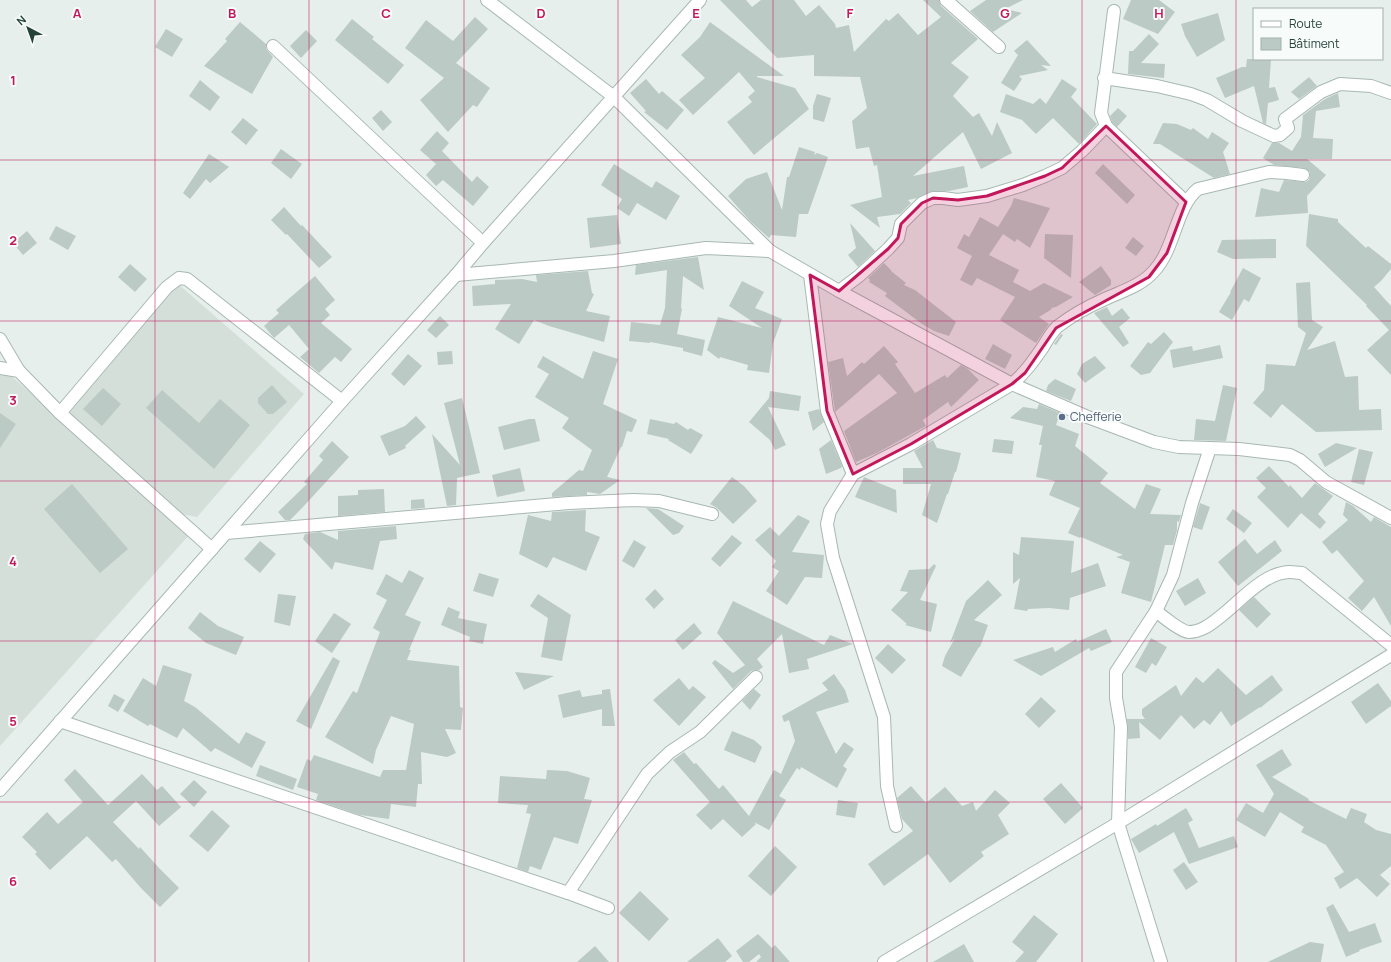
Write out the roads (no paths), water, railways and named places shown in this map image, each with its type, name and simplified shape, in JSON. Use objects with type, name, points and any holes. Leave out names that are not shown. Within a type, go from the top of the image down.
[{"type":"street","points":[[487,0],[614,97],[770,252],[810,275],[1012,384],[1090,418],[1154,442],[1179,447],[1239,449],[1290,455],[1300,460],[1326,482],[1391,518]]},
{"type":"street","points":[[0,790],[342,401],[700,0]]},
{"type":"street","points":[[946,0],[999,47]]},
{"type":"street","points":[[1114,11],[1100,108],[1101,113],[1106,126],[1186,202]]},
{"type":"street","points":[[273,46],[483,243]]},
{"type":"street","points":[[1104,78],[1157,86],[1191,94],[1207,100],[1242,121],[1274,136],[1280,134],[1288,128],[1285,119],[1321,92],[1340,84],[1371,86],[1391,93]]},
{"type":"street","points":[[839,291],[859,276],[888,249],[898,238],[901,224],[922,203],[933,198],[958,200],[987,196],[1023,185],[1045,176],[1062,168],[1082,151],[1106,126]]},
{"type":"street","points":[[896,826],[887,786],[884,717],[833,558],[827,524],[830,511],[853,474],[911,444],[1012,384],[1025,373],[1056,328],[1068,319],[1103,300],[1139,284],[1152,274],[1167,253],[1186,202],[1198,189],[1269,172],[1303,175]]},
{"type":"street","points":[[456,275],[614,261],[706,248],[770,252]]},
{"type":"street","points":[[810,275],[827,411],[853,474]]},
{"type":"street","points":[[60,413],[167,287],[179,278],[188,279],[342,401]]},
{"type":"street","points":[[0,339],[19,371],[60,413],[212,549]]},
{"type":"street","points":[[0,368],[19,371]]},
{"type":"street","points":[[1161,962],[1118,822],[1121,727],[1116,698],[1116,672],[1156,611],[1173,575],[1192,503],[1210,448]]},
{"type":"street","points":[[226,533],[569,503],[617,501],[659,500],[712,514]]},
{"type":"street","points":[[1156,611],[1188,632],[1198,630],[1212,624],[1260,583],[1274,575],[1289,571],[1302,573],[1391,645]]},
{"type":"street","points":[[884,962],[1118,822],[1391,655]]},
{"type":"street","points":[[568,893],[646,774],[670,752],[705,728],[756,677]]},
{"type":"street","points":[[60,721],[568,893],[608,908]]},
{"type":"place","name":"Chefferie","points":[[1062,417]]}]
